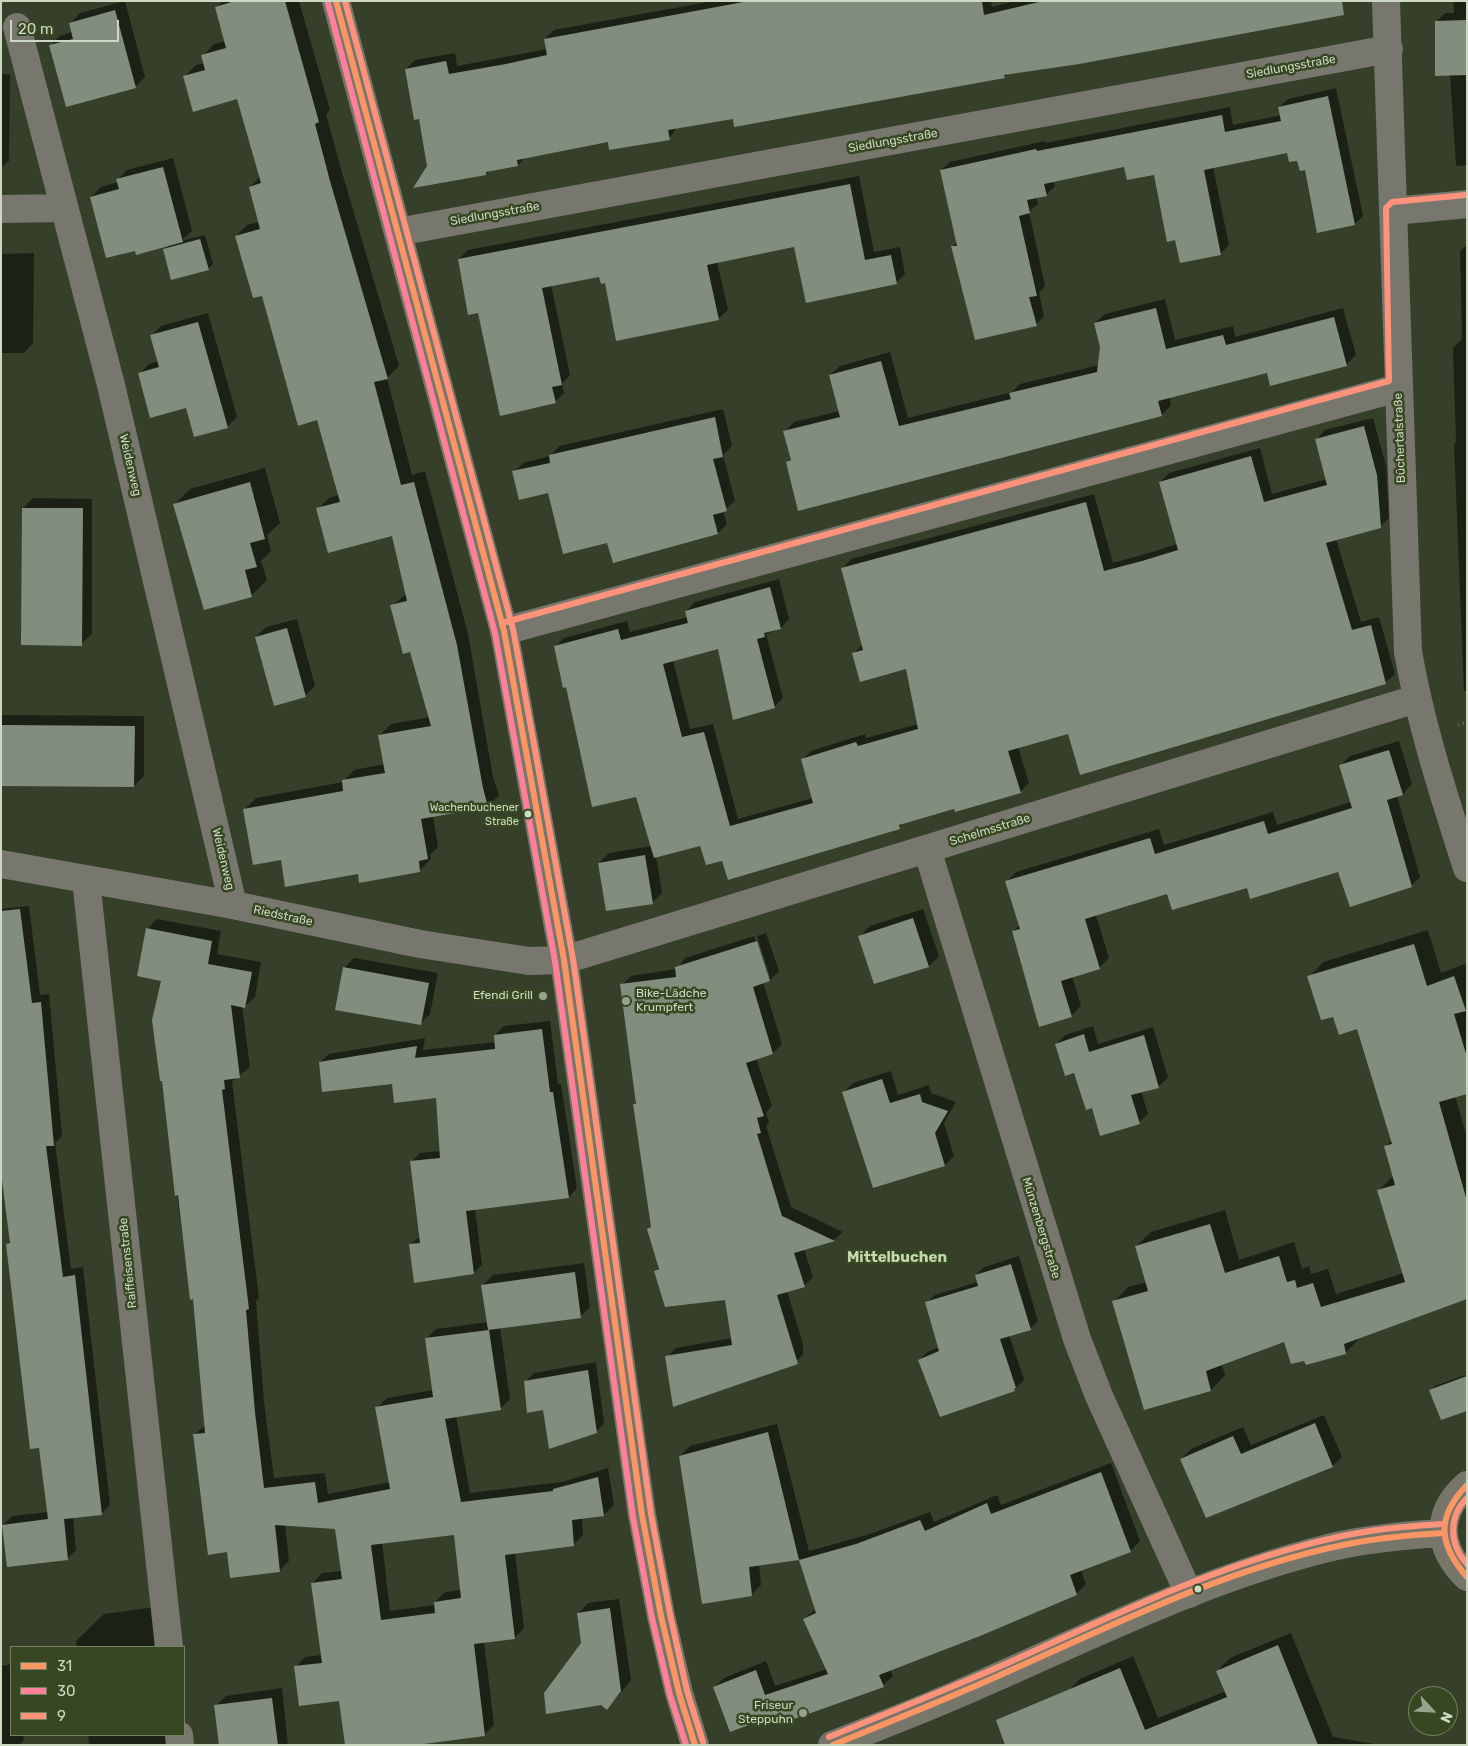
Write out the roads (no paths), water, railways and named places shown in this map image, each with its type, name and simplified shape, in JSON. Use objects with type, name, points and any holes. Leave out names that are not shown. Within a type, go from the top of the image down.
[{"type":"main road","points":[[336,1],[504,631],[564,960],[642,1516],[673,1667],[695,1745]]},
{"type":"main road","points":[[1467,1485],[1456,1494],[1447,1510],[1444,1533],[1446,1546],[1453,1563],[1467,1577]]},
{"type":"main road","points":[[832,1745],[958,1694],[1185,1584],[1260,1567],[1329,1548],[1399,1536],[1444,1533]]},
{"type":"street","name":"Büchertalstraße","points":[[1386,1],[1408,652],[1416,699],[1467,868]]},
{"type":"street","name":"Weidenweg","points":[[17,28],[111,385],[233,905]]},
{"type":"street","name":"Siedlungsstraße","points":[[398,232],[1389,49]]},
{"type":"street","points":[[1394,211],[1467,204]]},
{"type":"street","points":[[1,209],[63,208]]},
{"type":"street","points":[[504,631],[1398,388]]},
{"type":"street","name":"Schelmsstraße","points":[[564,960],[1416,699]]},
{"type":"street","name":"Münzenbergstraße","points":[[927,849],[1077,1339],[1099,1396],[1185,1584]]},
{"type":"street","name":"Riedstraße","points":[[1,864],[233,905],[420,944],[529,961],[564,960]]},
{"type":"street","name":"Raiffeisenstraße","points":[[86,880],[170,1646]]},
{"type":"place","name":"Wachenbuchener Straße","points":[[528,814]]},
{"type":"place","name":"Efendi Grill","points":[[543,996]]},
{"type":"place","name":"Bike-Lädche Krumpfert","points":[[626,1001]]},
{"type":"place","name":"Friseur Steppuhn","points":[[803,1713]]},
{"type":"district","name":"Mittelbuchen","points":[[897,1258]]}]
